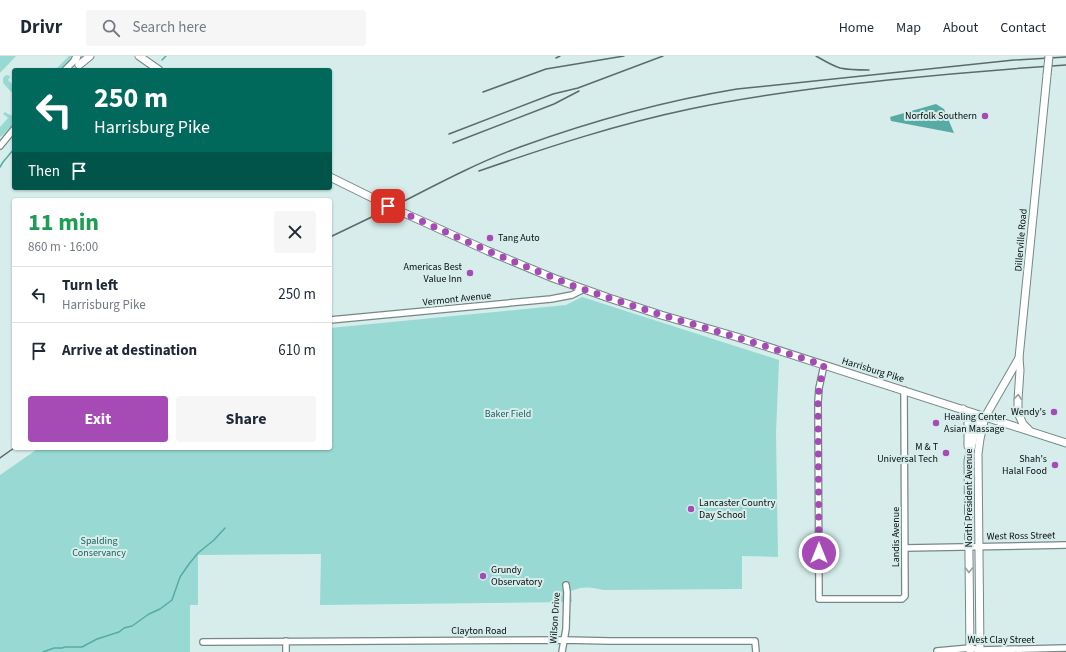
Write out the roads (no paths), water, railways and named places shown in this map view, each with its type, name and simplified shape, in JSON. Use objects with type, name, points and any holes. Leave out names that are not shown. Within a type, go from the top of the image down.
[{"type":"main road","points":[[77,61],[89,56]]},
{"type":"main road","points":[[139,56],[156,68]]},
{"type":"main road","name":"Dillerville Road","points":[[985,417],[1019,358],[1049,56]]},
{"type":"main road","name":"Harrisburg Pike","points":[[332,179],[488,251],[584,289],[656,314],[736,337],[1066,443]]},
{"type":"main road","points":[[1019,358],[1020,370],[1018,413],[1023,424],[1030,431]]},
{"type":"main road","points":[[963,409],[968,421],[968,461]]},
{"type":"main road","name":"North President Avenue","points":[[970,650],[968,461],[978,423],[985,417]]},
{"type":"main road","name":"North President Avenue","points":[[980,651],[978,454],[985,417]]},
{"type":"street","points":[[68,68],[77,61]]},
{"type":"street","points":[[0,146],[12,131]]},
{"type":"street","name":"Vermont Avenue","points":[[332,320],[551,299],[572,295],[584,289]]},
{"type":"street","name":"Landis Avenue","points":[[824,365],[819,388],[818,402],[819,599],[902,599],[905,596],[904,390]]},
{"type":"street","name":"West Ross Street","points":[[905,548],[1066,544]]},
{"type":"street","name":"Wilson Drive","points":[[562,652],[566,629],[566,585]]},
{"type":"street","name":"Clayton Road","points":[[203,642],[755,640],[756,652]]},
{"type":"street","points":[[286,641],[286,652]]},
{"type":"street","name":"West Clay Street","points":[[937,650],[980,651],[1066,648]]},
{"type":"waterway","points":[[162,60],[166,56]]},
{"type":"waterway","points":[[0,167],[12,151]]},
{"type":"waterway","points":[[43,652],[54,648],[82,647],[97,639],[132,626],[149,614],[160,609],[172,600],[180,577],[189,564],[198,553],[214,540],[225,528]]},
{"type":"railway","points":[[556,58],[560,56]]},
{"type":"railway","points":[[483,92],[546,69],[624,56]]},
{"type":"railway","points":[[449,134],[553,94],[578,88],[663,56]]},
{"type":"railway","points":[[816,56],[840,68],[851,70],[869,70]]},
{"type":"railway","points":[[332,236],[465,170],[506,152],[573,129],[654,106],[737,89],[1014,60],[1066,57]]},
{"type":"railway","points":[[479,171],[610,129],[690,109],[764,96],[888,80],[1066,65]]},
{"type":"railway","points":[[453,143],[554,104],[579,91]]},
{"type":"railway","points":[[0,458],[12,449]]},
{"type":"place","name":"Norfolk Southern","points":[[985,116]]},
{"type":"place","name":"Tang Auto","points":[[490,238]]},
{"type":"place","name":"Americas Best Value Inn","points":[[470,273]]},
{"type":"place","name":"Wendy's","points":[[1054,412]]},
{"type":"place","name":"Healing Center Asian Massage","points":[[936,423]]},
{"type":"place","name":"M & T Universal Tech","points":[[946,453]]},
{"type":"place","name":"Shah's Halal Food","points":[[1055,465]]},
{"type":"place","name":"Lancaster Country Day School","points":[[691,509]]},
{"type":"place","name":"Grundy Observatory","points":[[483,576]]},
{"type":"park label","name":"Baker Field","points":[[508,414]]},
{"type":"park label","name":"Spalding Conservancy","points":[[99,546]]}]
